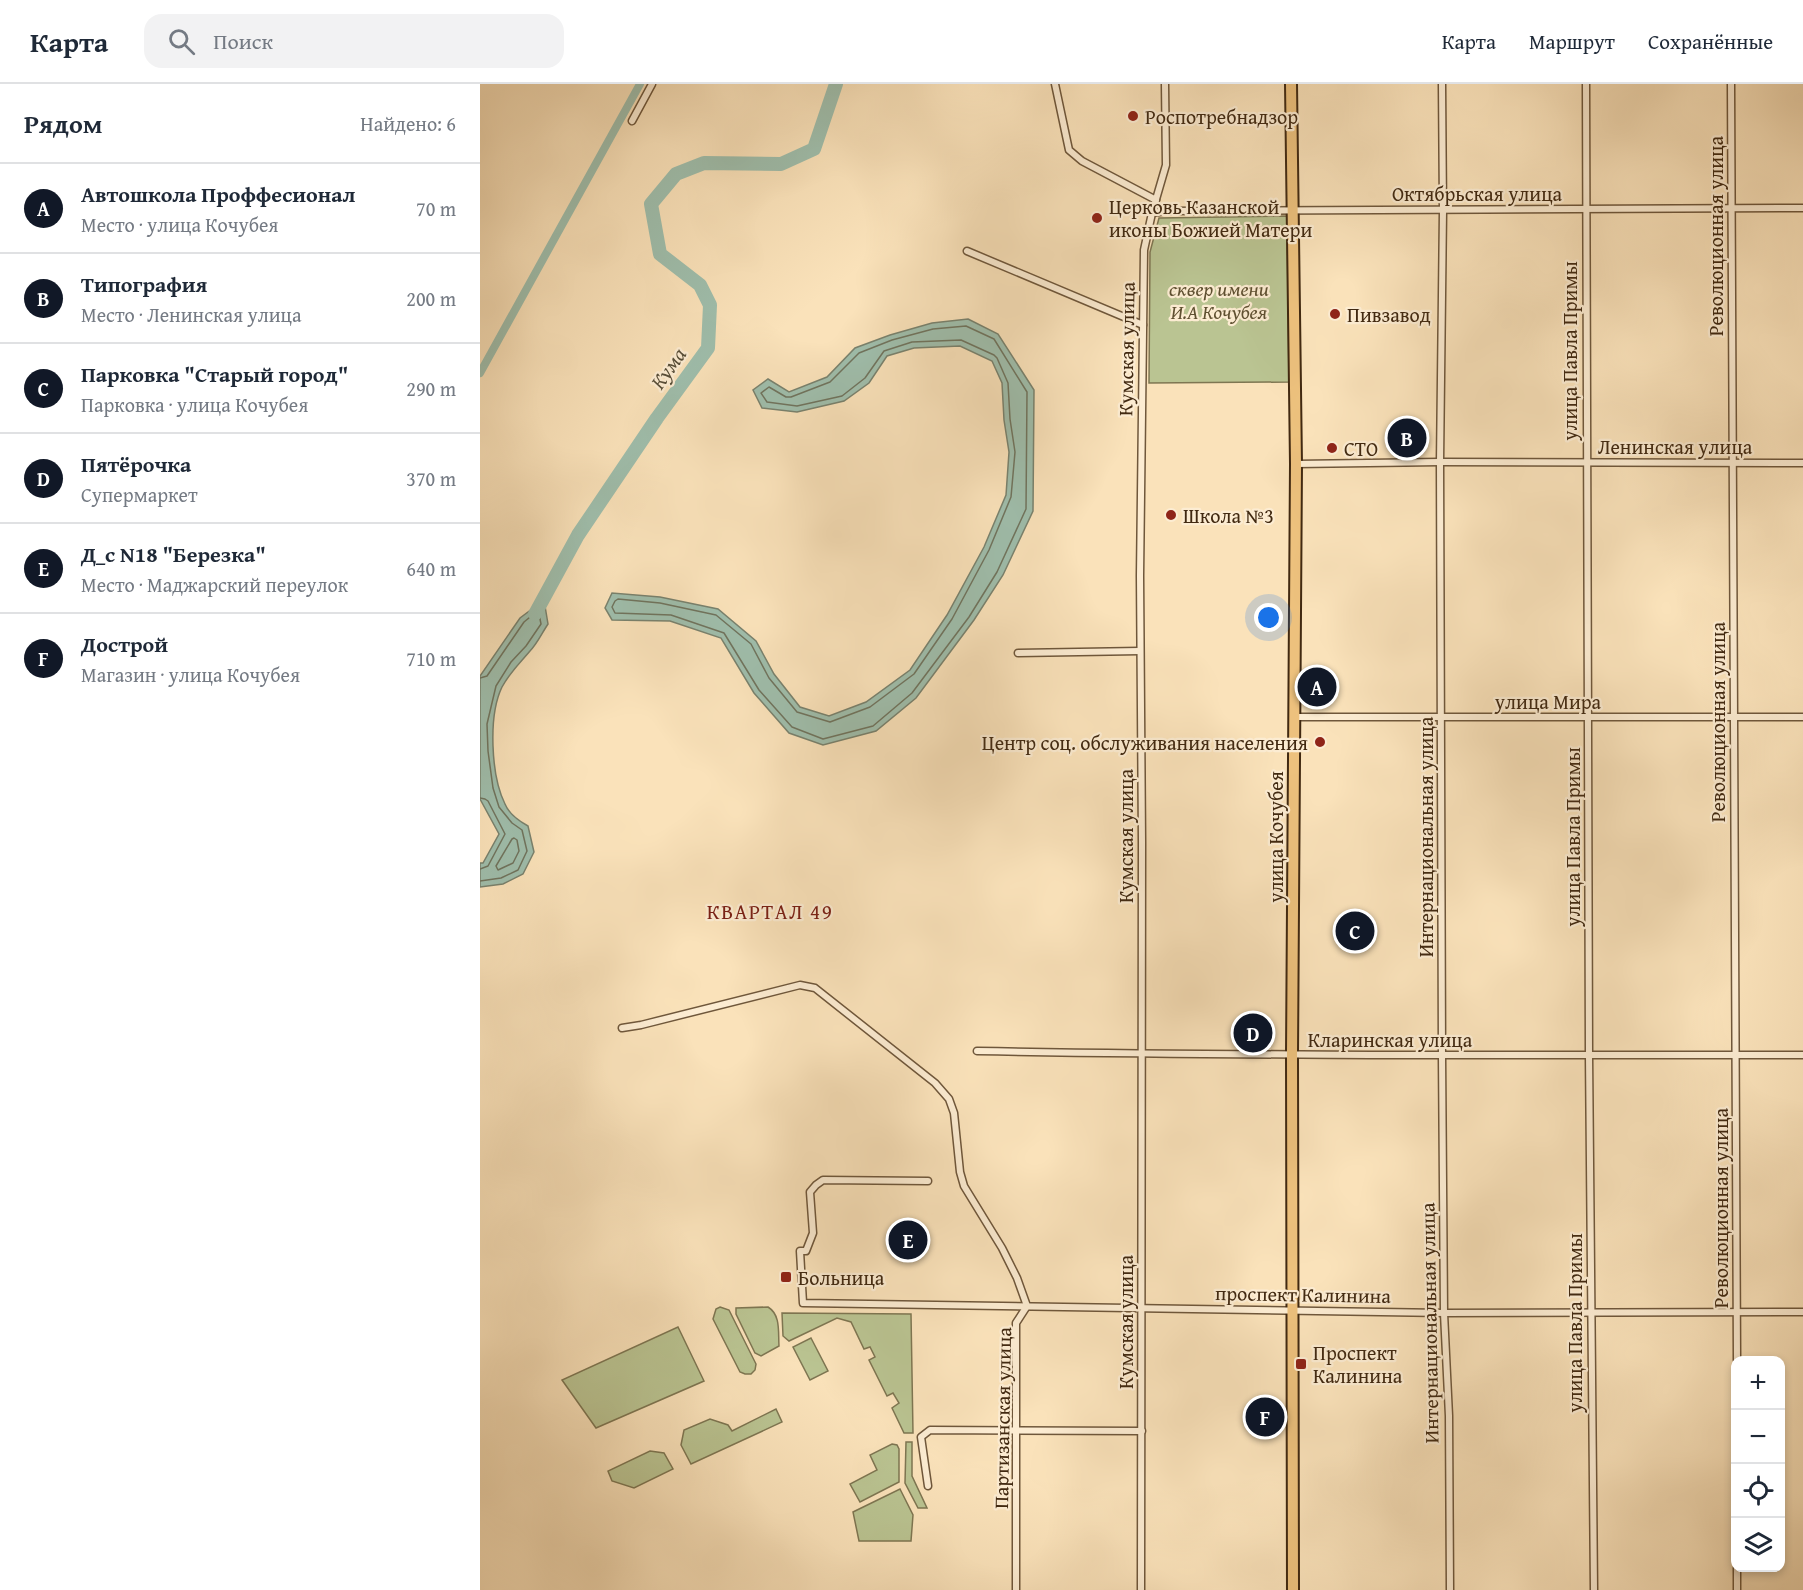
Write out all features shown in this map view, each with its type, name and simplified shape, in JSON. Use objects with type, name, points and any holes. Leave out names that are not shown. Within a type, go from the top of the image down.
[{"type":"main road","name":"улица Кочубея","points":[[1292,84],[1296,464],[1292,1054],[1293,1590]]},
{"type":"street","points":[[632,121],[652,84]]},
{"type":"street","points":[[1055,84],[1069,150],[1082,160],[1156,200]]},
{"type":"street","name":"Кумская улица","points":[[1141,1590],[1140,651],[1144,250],[1166,165],[1165,84]]},
{"type":"street","name":"Интернациональная улица","points":[[1442,84],[1440,462],[1442,1056],[1444,1313],[1449,1416],[1450,1590]]},
{"type":"street","name":"улица Павла Примы","points":[[1586,84],[1589,1056],[1594,1590]]},
{"type":"street","name":"Революционная улица","points":[[1731,84],[1737,1356]]},
{"type":"street","name":"Октябрьская улица","points":[[1152,213],[1293,209],[1443,211],[1803,208]]},
{"type":"street","points":[[967,251],[1143,325]]},
{"type":"street","name":"Ленинская улица","points":[[1296,464],[1803,463]]},
{"type":"street","points":[[1018,652],[1140,651]]},
{"type":"street","name":"улица Мира","points":[[1293,717],[1803,717]]},
{"type":"street","name":"Партизанская улица","points":[[622,1028],[800,985],[815,988],[935,1083],[949,1099],[954,1113],[960,1172],[964,1186],[1007,1258],[1027,1306],[1016,1323],[1016,1590]]},
{"type":"street","name":"Кларинская улица","points":[[977,1050],[1142,1054],[1442,1056],[1803,1055]]},
{"type":"street","name":"проспект Калинина","points":[[928,1181],[823,1180],[816,1185],[810,1192],[813,1233],[806,1251],[800,1251],[803,1304],[1444,1313],[1803,1312]]},
{"type":"street","points":[[928,1486],[921,1437],[930,1430],[1142,1431]]},
{"type":"street","points":[[1737,1572],[1737,1590]]},
{"type":"green space","name":"сквер имени И.А Кочубея","points":[[1287,216],[1289,382],[1149,383],[1150,252],[1159,218]]},
{"type":"green space","points":[[720,1307],[729,1310],[756,1364],[751,1374],[740,1372],[713,1319],[716,1309]]},
{"type":"green space","points":[[768,1307],[777,1319],[779,1346],[761,1356],[755,1353],[736,1314],[736,1308]]},
{"type":"green space","points":[[782,1313],[911,1314],[913,1433],[904,1433],[892,1408],[899,1403],[893,1393],[887,1396],[869,1360],[875,1357],[870,1347],[864,1349],[851,1322],[837,1318],[789,1341],[783,1336]]},
{"type":"green space","points":[[678,1327],[704,1381],[596,1428],[562,1380]]},
{"type":"green space","points":[[811,1338],[828,1371],[810,1380],[793,1347]]},
{"type":"green space","points":[[776,1409],[782,1422],[691,1464],[681,1445],[684,1430],[710,1419],[728,1425],[732,1431]]},
{"type":"green space","points":[[906,1442],[912,1442],[912,1476],[927,1508],[918,1508],[905,1483]]},
{"type":"green space","points":[[892,1444],[897,1445],[899,1449],[899,1482],[860,1502],[850,1484],[877,1470],[870,1455]]},
{"type":"green space","points":[[650,1451],[664,1453],[673,1469],[634,1488],[612,1481],[608,1471]]},
{"type":"green space","points":[[900,1489],[913,1515],[911,1541],[859,1541],[853,1512]]},
{"type":"water","points":[[968,319],[998,334],[1034,390],[1033,511],[1003,575],[974,620],[916,698],[876,731],[823,745],[789,733],[754,693],[721,638],[670,621],[612,620],[605,608],[612,593],[660,597],[718,609],[756,641],[774,674],[800,707],[829,716],[866,702],[910,670],[947,615],[984,547],[1006,495],[1009,452],[1002,383],[992,361],[960,346],[914,348],[887,356],[869,383],[844,401],[797,412],[762,408],[753,390],[768,379],[789,392],[827,377],[855,348],[932,323]]},
{"type":"water","points":[[544,600],[548,624],[535,645],[511,672],[502,687],[493,729],[494,762],[500,792],[509,811],[528,826],[534,852],[523,874],[503,884],[480,887],[480,863],[483,863],[499,834],[480,799],[480,676],[520,618]]},
{"type":"waterway","points":[[480,373],[640,84]]},
{"type":"waterway","name":"Кума","points":[[535,614],[578,535],[657,418],[708,348],[710,305],[700,285],[660,254],[651,204],[676,174],[704,163],[781,164],[814,149],[836,84]]},
{"type":"place","name":"Роспотребнадзор","points":[[1133,116]]},
{"type":"place","name":"Церковь Казанской иконы Божией Матери","points":[[1097,218]]},
{"type":"place","name":"Пивзавод","points":[[1335,314]]},
{"type":"place","name":"Типография","points":[[1407,438]]},
{"type":"place","name":"СТО","points":[[1332,448]]},
{"type":"place","name":"Школа №3","points":[[1171,515]]},
{"type":"place","name":"Автошкола Проффесионал","points":[[1317,687]]},
{"type":"place","name":"Центр соц. обслуживания населения","points":[[1320,742]]},
{"type":"place","name":"Парковка \"Старый город\"","points":[[1355,931]]},
{"type":"place","name":"Пятёрочка","points":[[1253,1033]]},
{"type":"place","name":"Д_с N18 \"Березка\"","points":[[908,1240]]},
{"type":"place","name":"Больница","points":[[786,1277]]},
{"type":"place","name":"Проспект Калинина","points":[[1301,1364]]},
{"type":"place","name":"Дострой","points":[[1265,1417]]},
{"type":"district","name":"КВАРТАЛ 49","points":[[770,911]]}]
